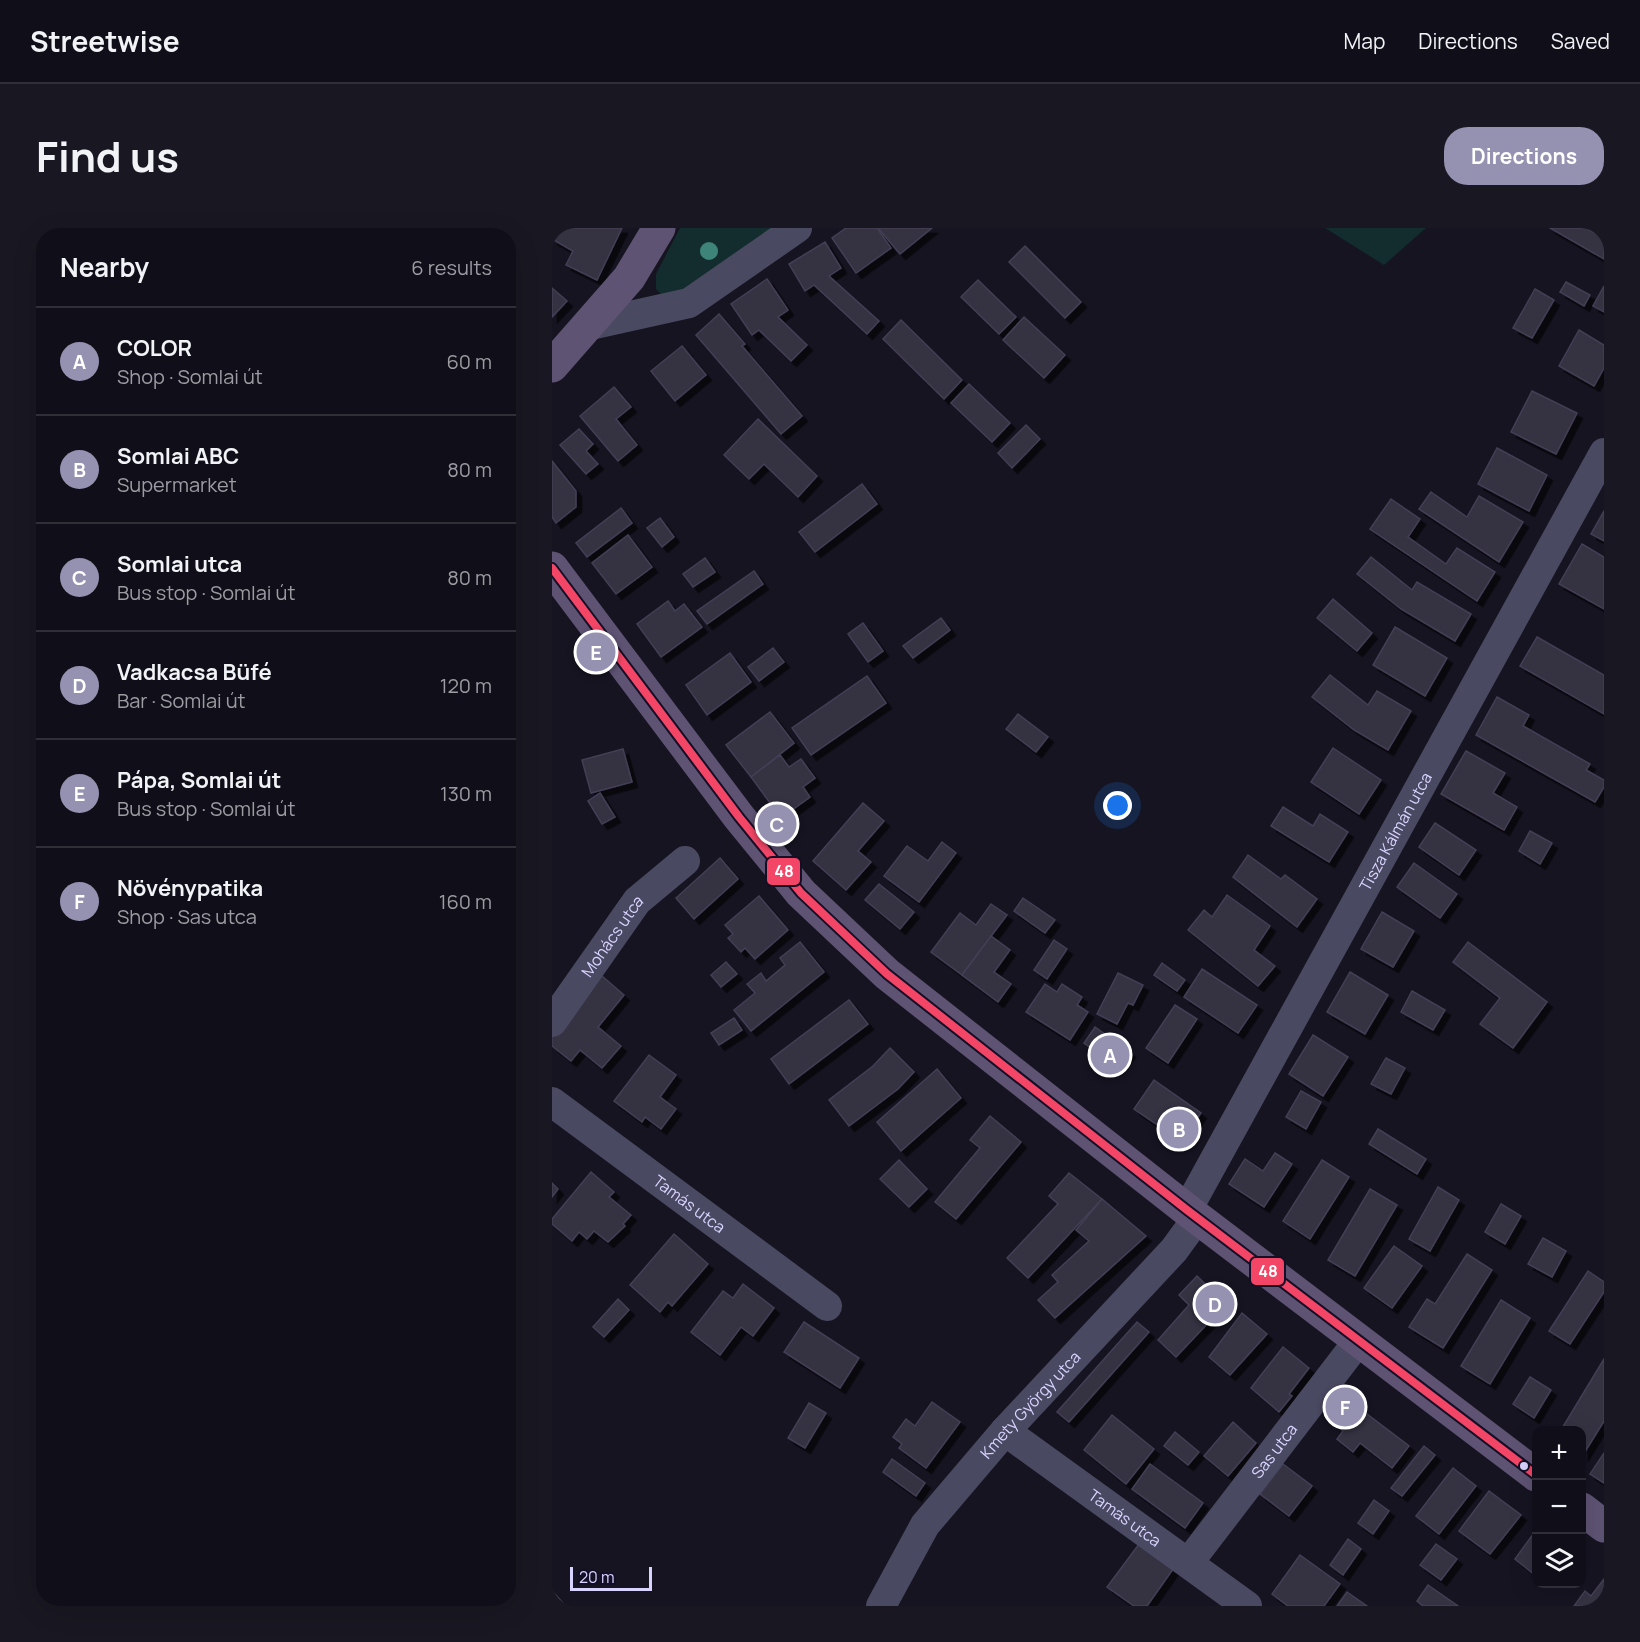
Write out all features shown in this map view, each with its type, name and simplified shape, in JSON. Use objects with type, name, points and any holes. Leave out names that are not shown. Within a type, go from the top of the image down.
[{"type":"main road","points":[[552,366],[629,278],[659,228]]},
{"type":"main road","points":[[552,568],[740,817],[801,893],[917,998],[1192,1213],[1532,1472]]},
{"type":"main road","points":[[1586,1513],[1604,1526]]},
{"type":"street","points":[[590,325],[689,303],[797,228]]},
{"type":"street","name":"Tisza Kálmán utca","points":[[1192,1213],[1604,453]]},
{"type":"street","name":"Mohács utca","points":[[552,1022],[637,901],[685,861]]},
{"type":"street","name":"Tamás utca","points":[[552,1102],[826,1306]]},
{"type":"street","name":"Kmety György utca","points":[[881,1606],[925,1525],[1005,1431],[1174,1250],[1192,1213]]},
{"type":"street","name":"Sas utca","points":[[1189,1562],[1359,1340]]},
{"type":"street","name":"Tamás utca","points":[[1005,1431],[1247,1606]]},
{"type":"green space","points":[[680,228],[776,228],[679,296],[663,296],[656,289],[656,274]]},
{"type":"green space","points":[[1325,228],[1426,228],[1384,265]]},
{"type":"building","points":[[552,228],[622,228],[597,280],[566,265],[573,251],[552,239]]},
{"type":"building","points":[[846,228],[877,228],[891,248],[856,273],[832,238]]},
{"type":"building","points":[[878,228],[932,228],[900,254]]},
{"type":"building","points":[[1550,228],[1586,228],[1604,238],[1604,259]]},
{"type":"building","points":[[825,242],[841,268],[829,276],[879,321],[867,334],[814,285],[805,291],[789,264]]},
{"type":"building","points":[[1025,246],[1081,302],[1065,318],[1009,262]]},
{"type":"building","points":[[767,279],[788,310],[778,317],[807,345],[791,361],[759,330],[752,335],[731,304]]},
{"type":"building","points":[[978,280],[1016,317],[999,334],[961,297]]},
{"type":"building","points":[[1566,282],[1590,295],[1584,306],[1560,292]]},
{"type":"building","points":[[1604,286],[1604,312],[1593,306]]},
{"type":"building","points":[[552,288],[567,301],[552,317]]},
{"type":"building","points":[[1535,289],[1554,300],[1532,338],[1513,328]]},
{"type":"building","points":[[719,314],[745,344],[742,346],[802,416],[781,434],[696,335]]},
{"type":"building","points":[[1024,317],[1065,355],[1044,378],[1003,340]]},
{"type":"building","points":[[901,320],[962,380],[944,399],[883,339]]},
{"type":"building","points":[[1579,330],[1604,345],[1604,368],[1594,386],[1559,366]]},
{"type":"building","points":[[682,346],[706,375],[675,401],[651,371]]},
{"type":"building","points":[[969,384],[1010,423],[992,442],[951,403]]},
{"type":"building","points":[[614,387],[631,407],[616,419],[637,445],[618,461],[580,416]]},
{"type":"building","points":[[1532,391],[1577,413],[1556,454],[1511,432]]},
{"type":"building","points":[[758,419],[817,476],[798,497],[764,464],[749,479],[724,455]]},
{"type":"building","points":[[1026,425],[1040,439],[1012,468],[998,453]]},
{"type":"building","points":[[579,429],[593,444],[586,451],[598,464],[586,474],[560,445]]},
{"type":"building","points":[[1497,448],[1547,475],[1529,511],[1478,484]]},
{"type":"building","points":[[552,461],[576,491],[576,507],[556,523],[552,517]]},
{"type":"building","points":[[862,484],[877,504],[815,552],[799,532]]},
{"type":"building","points":[[1431,492],[1467,517],[1479,496],[1523,522],[1499,562],[1419,509]]},
{"type":"building","points":[[1391,499],[1420,519],[1408,537],[1446,564],[1457,548],[1495,572],[1477,601],[1370,529]]},
{"type":"building","points":[[621,508],[632,523],[587,557],[576,543]]},
{"type":"building","points":[[1604,511],[1604,541],[1591,534]]},
{"type":"building","points":[[660,518],[674,537],[662,547],[647,528]]},
{"type":"building","points":[[628,535],[652,567],[616,594],[592,563]]},
{"type":"building","points":[[1582,544],[1604,557],[1604,609],[1559,584]]},
{"type":"building","points":[[1371,557],[1412,590],[1417,582],[1471,614],[1455,641],[1401,609],[1357,574]]},
{"type":"building","points":[[705,558],[715,572],[693,587],[683,574]]},
{"type":"building","points":[[754,571],[763,584],[707,624],[697,611]]},
{"type":"building","points":[[1333,599],[1372,633],[1357,651],[1317,618]]},
{"type":"building","points":[[668,601],[675,611],[684,604],[702,627],[661,657],[637,624]]},
{"type":"building","points":[[941,618],[950,630],[913,658],[903,646]]},
{"type":"building","points":[[863,623],[883,651],[868,662],[848,634]]},
{"type":"building","points":[[1395,627],[1447,658],[1425,696],[1373,665]]},
{"type":"building","points":[[1537,637],[1604,675],[1604,714],[1520,666]]},
{"type":"building","points":[[773,648],[784,662],[759,681],[748,667]]},
{"type":"building","points":[[730,653],[751,682],[707,715],[686,685]]},
{"type":"building","points":[[1330,675],[1368,705],[1377,691],[1411,711],[1388,750],[1354,730],[1312,697]]},
{"type":"building","points":[[867,676],[886,703],[811,755],[792,728]]},
{"type":"building","points":[[1497,697],[1529,715],[1523,726],[1590,764],[1586,770],[1604,780],[1604,787],[1595,802],[1476,735]]},
{"type":"building","points":[[770,712],[794,743],[751,777],[726,745]]},
{"type":"building","points":[[1018,714],[1048,737],[1036,752],[1006,729]]},
{"type":"building","points":[[1333,748],[1381,780],[1359,814],[1311,782]]},
{"type":"building","points":[[623,749],[632,782],[591,793],[582,760]]},
{"type":"building","points":[[1466,751],[1505,773],[1493,793],[1517,807],[1504,830],[1441,794]]},
{"type":"building","points":[[780,755],[789,767],[801,759],[815,778],[803,787],[810,797],[781,818],[751,777]]},
{"type":"building","points":[[600,793],[615,817],[602,824],[588,801]]},
{"type":"building","points":[[863,803],[884,821],[858,851],[871,862],[846,890],[813,861]]},
{"type":"building","points":[[1283,807],[1313,826],[1320,814],[1348,832],[1329,862],[1271,826]]},
{"type":"building","points":[[1435,823],[1476,850],[1459,875],[1419,847]]},
{"type":"building","points":[[1530,831],[1552,843],[1540,864],[1519,851]]},
{"type":"building","points":[[942,842],[956,853],[919,902],[884,876],[907,846],[928,861]]},
{"type":"building","points":[[1248,855],[1281,879],[1285,875],[1317,899],[1297,927],[1233,877]]},
{"type":"building","points":[[720,858],[738,879],[694,919],[676,898]]},
{"type":"building","points":[[1414,863],[1457,894],[1440,918],[1397,887]]},
{"type":"building","points":[[879,884],[914,912],[900,929],[865,900]]},
{"type":"building","points":[[1227,895],[1270,926],[1254,950],[1275,966],[1258,986],[1188,930],[1204,910],[1212,917]]},
{"type":"building","points":[[759,896],[788,930],[755,959],[745,948],[741,952],[728,938],[733,934],[725,925]]},
{"type":"building","points":[[1023,898],[1055,920],[1045,933],[1014,911]]},
{"type":"building","points":[[991,904],[1007,915],[962,975],[931,952],[960,913],[976,925]]},
{"type":"building","points":[[1382,912],[1414,931],[1393,967],[1361,949]]},
{"type":"building","points":[[991,936],[1010,950],[994,972],[1011,984],[998,1002],[962,975]]},
{"type":"building","points":[[1054,940],[1067,949],[1047,979],[1034,970]]},
{"type":"building","points":[[800,942],[824,972],[751,1031],[734,1010],[755,993],[747,984],[761,973],[766,981],[785,965],[780,958]]},
{"type":"building","points":[[1468,942],[1547,1002],[1513,1048],[1480,1024],[1500,998],[1453,962]]},
{"type":"building","points":[[726,962],[737,974],[721,987],[711,975]]},
{"type":"building","points":[[1162,963],[1185,980],[1177,991],[1154,975]]},
{"type":"building","points":[[1202,969],[1257,1005],[1238,1033],[1184,997]]},
{"type":"building","points":[[1350,972],[1388,995],[1365,1034],[1327,1012]]},
{"type":"building","points":[[1118,973],[1143,985],[1133,1005],[1128,1003],[1117,1024],[1097,1014]]},
{"type":"building","points":[[602,976],[624,995],[598,1027],[621,1046],[602,1068],[580,1050],[571,1061],[552,1046],[552,1037]]},
{"type":"building","points":[[1045,984],[1057,992],[1062,984],[1082,997],[1077,1005],[1088,1012],[1070,1040],[1026,1012]]},
{"type":"building","points":[[1412,991],[1445,1010],[1433,1030],[1401,1012]]},
{"type":"building","points":[[849,1000],[868,1024],[789,1084],[771,1059]]},
{"type":"building","points":[[1175,1005],[1197,1019],[1168,1063],[1146,1048]]},
{"type":"building","points":[[734,1018],[742,1030],[719,1045],[711,1033]]},
{"type":"building","points":[[1095,1027],[1130,1052],[1118,1068],[1084,1043]]},
{"type":"building","points":[[1313,1035],[1348,1057],[1323,1096],[1289,1074]]},
{"type":"building","points":[[890,1048],[914,1072],[898,1089],[849,1126],[829,1100],[873,1066]]},
{"type":"building","points":[[649,1055],[676,1075],[660,1097],[676,1109],[661,1129],[645,1117],[642,1122],[614,1101]]},
{"type":"building","points":[[1386,1058],[1405,1068],[1391,1094],[1371,1084]]},
{"type":"building","points":[[937,1069],[961,1098],[901,1151],[877,1122]]},
{"type":"building","points":[[1154,1080],[1201,1113],[1181,1141],[1134,1109]]},
{"type":"building","points":[[1301,1091],[1321,1102],[1306,1129],[1286,1117]]},
{"type":"building","points":[[990,1116],[1021,1142],[956,1219],[935,1202],[980,1148],[970,1140]]},
{"type":"building","points":[[1378,1129],[1426,1159],[1417,1174],[1369,1144]]},
{"type":"building","points":[[1275,1153],[1292,1164],[1264,1207],[1229,1184],[1245,1159],[1263,1171]]},
{"type":"building","points":[[899,1160],[927,1189],[909,1207],[880,1179]]},
{"type":"building","points":[[1322,1160],[1349,1177],[1310,1239],[1283,1221]]},
{"type":"building","points":[[591,1172],[614,1192],[609,1197],[631,1215],[623,1224],[625,1226],[608,1242],[594,1231],[587,1239],[579,1232],[572,1241],[552,1224],[552,1219]]},
{"type":"building","points":[[1069,1173],[1102,1199],[1028,1278],[1007,1258],[1058,1204],[1049,1196]]},
{"type":"building","points":[[552,1183],[558,1189],[552,1197]]},
{"type":"building","points":[[1438,1187],[1459,1200],[1430,1251],[1409,1239]]},
{"type":"building","points":[[1370,1189],[1397,1205],[1355,1276],[1328,1260]]},
{"type":"building","points":[[1102,1199],[1146,1236],[1055,1318],[1038,1300],[1058,1282],[1052,1275],[1089,1241],[1076,1230]]},
{"type":"building","points":[[1501,1204],[1521,1216],[1505,1244],[1485,1232]]},
{"type":"building","points":[[674,1234],[708,1264],[672,1306],[668,1302],[660,1312],[630,1285]]},
{"type":"building","points":[[1543,1238],[1566,1251],[1552,1277],[1528,1264]]},
{"type":"building","points":[[1394,1246],[1422,1266],[1392,1308],[1364,1288]]},
{"type":"building","points":[[1467,1254],[1492,1270],[1443,1348],[1409,1327],[1427,1299],[1435,1304]]},
{"type":"building","points":[[1588,1271],[1604,1282],[1604,1292],[1570,1344],[1549,1331]]},
{"type":"building","points":[[1197,1276],[1226,1304],[1176,1357],[1158,1340],[1189,1305],[1179,1295]]},
{"type":"building","points":[[743,1284],[774,1308],[753,1336],[741,1327],[720,1355],[691,1332],[723,1291],[733,1298]]},
{"type":"building","points":[[618,1299],[629,1310],[604,1337],[593,1327]]},
{"type":"building","points":[[1501,1300],[1530,1318],[1490,1384],[1461,1366]]},
{"type":"building","points":[[1242,1313],[1267,1334],[1230,1375],[1209,1357]]},
{"type":"building","points":[[804,1322],[859,1358],[840,1388],[784,1352]]},
{"type":"building","points":[[1137,1322],[1149,1332],[1069,1422],[1057,1412]]},
{"type":"building","points":[[1283,1347],[1309,1368],[1289,1394],[1292,1396],[1279,1412],[1251,1388]]},
{"type":"building","points":[[1604,1359],[1604,1421],[1586,1450],[1586,1426],[1563,1426]]},
{"type":"building","points":[[1530,1377],[1551,1390],[1534,1418],[1513,1404]]},
{"type":"building","points":[[1342,1395],[1409,1446],[1392,1468],[1360,1443],[1353,1452],[1337,1439],[1343,1431],[1325,1416]]},
{"type":"building","points":[[932,1402],[960,1422],[926,1468],[899,1448],[902,1444],[893,1437],[906,1419],[915,1426]]},
{"type":"building","points":[[809,1403],[826,1413],[805,1448],[788,1438]]},
{"type":"building","points":[[1112,1415],[1154,1449],[1126,1484],[1084,1450]]},
{"type":"building","points":[[1233,1422],[1256,1443],[1228,1476],[1204,1456]]},
{"type":"building","points":[[1175,1432],[1199,1452],[1188,1465],[1164,1446]]},
{"type":"building","points":[[1424,1446],[1435,1455],[1402,1496],[1391,1488]]},
{"type":"building","points":[[1604,1453],[1604,1483],[1590,1474]]},
{"type":"building","points":[[892,1459],[925,1483],[916,1496],[883,1472]]},
{"type":"building","points":[[1150,1464],[1203,1503],[1185,1528],[1132,1489]]},
{"type":"building","points":[[1283,1464],[1312,1486],[1289,1516],[1260,1494]]},
{"type":"building","points":[[1453,1468],[1476,1486],[1439,1534],[1416,1516]]},
{"type":"building","points":[[1489,1491],[1521,1515],[1490,1554],[1459,1531]]},
{"type":"building","points":[[1374,1500],[1389,1511],[1373,1534],[1358,1523]]},
{"type":"building","points":[[1532,1536],[1532,1573],[1515,1559]]},
{"type":"building","points":[[1348,1539],[1361,1549],[1343,1575],[1330,1565]]},
{"type":"building","points":[[1142,1540],[1176,1565],[1147,1606],[1134,1606],[1107,1587]]},
{"type":"building","points":[[1436,1544],[1457,1559],[1441,1580],[1420,1565]]},
{"type":"building","points":[[1300,1555],[1340,1584],[1324,1606],[1288,1606],[1272,1594]]},
{"type":"building","points":[[1604,1579],[1604,1606],[1574,1606],[1585,1591],[1591,1596]]},
{"type":"building","points":[[1428,1585],[1458,1606],[1423,1606],[1417,1601]]},
{"type":"building","points":[[552,1591],[565,1605],[564,1606],[552,1606]]},
{"type":"building","points":[[1347,1592],[1367,1606],[1337,1606]]},
{"type":"transit line","name":"48","points":[[552,568],[739,817],[801,893],[887,974],[1187,1210],[1532,1472]]},
{"type":"place","name":"Pápa, Somlai út","points":[[596,652]]},
{"type":"place","name":"Somlai utca","points":[[777,824]]},
{"type":"place","name":"COLOR","points":[[1110,1055]]},
{"type":"place","name":"Somlai ABC","points":[[1179,1129]]},
{"type":"place","name":"Vadkacsa Büfé","points":[[1215,1304]]},
{"type":"place","name":"Növénypatika","points":[[1345,1407]]}]
